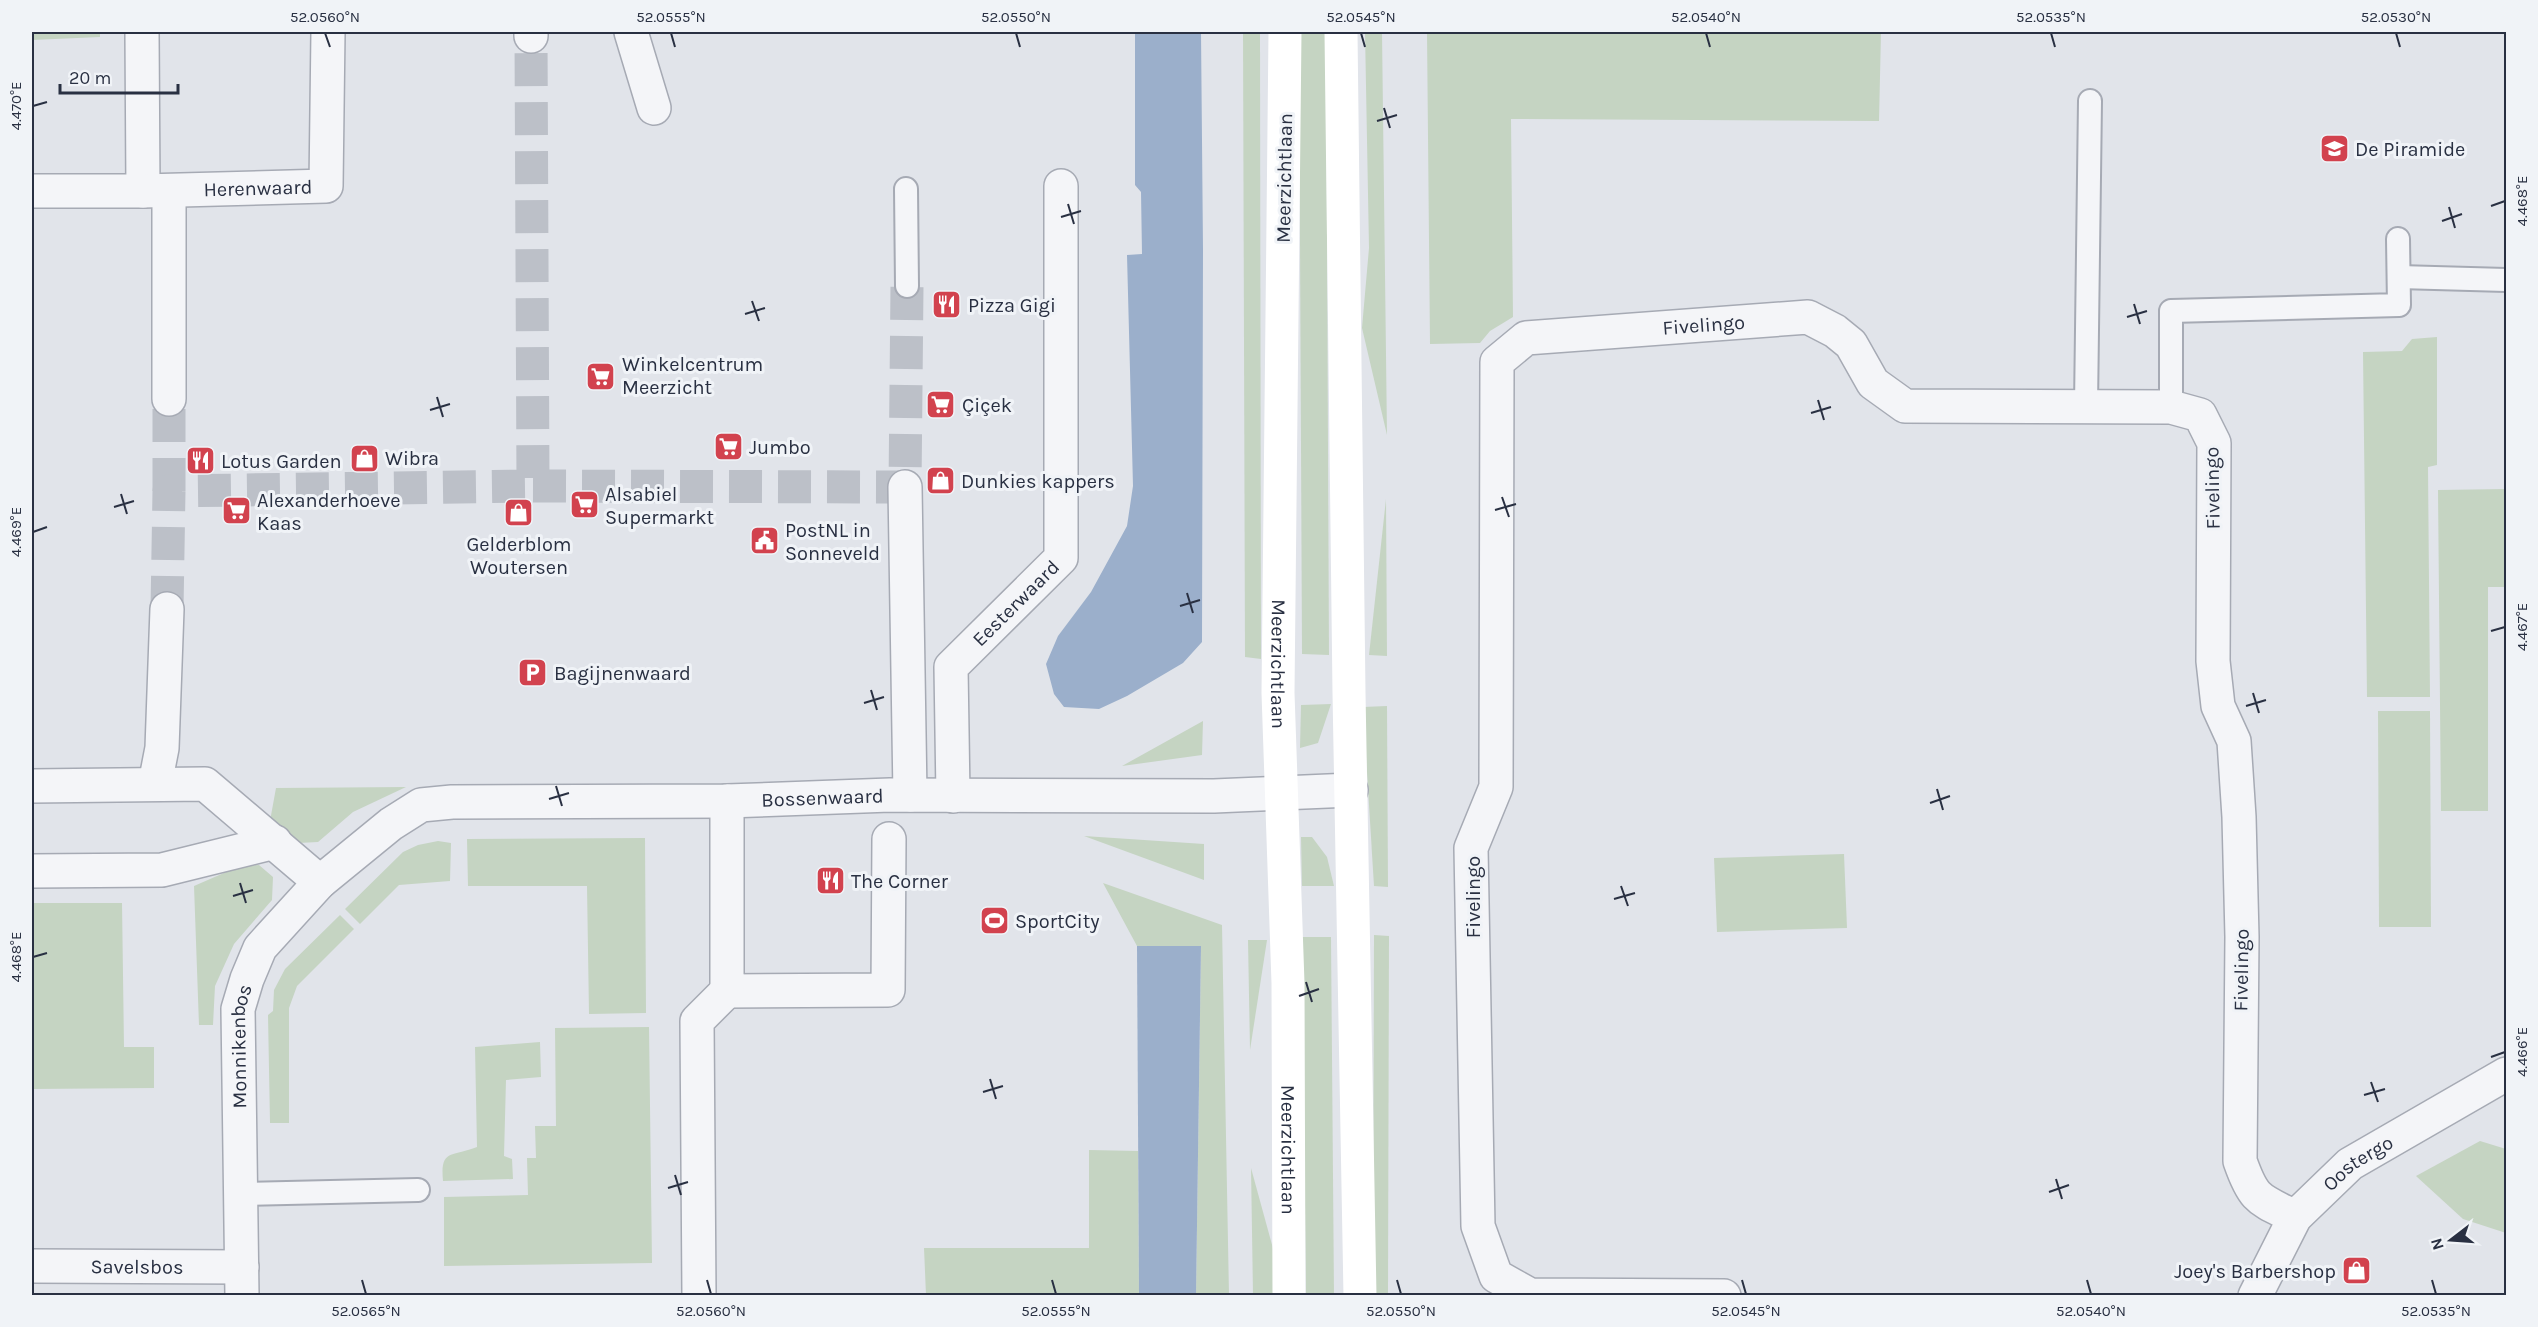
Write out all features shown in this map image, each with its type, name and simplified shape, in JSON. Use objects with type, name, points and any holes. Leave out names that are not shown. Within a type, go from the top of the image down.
[{"type":"street","points":[[142,32],[156,191],[169,399]]},
{"type":"street","name":"Herenwaard","points":[[32,191],[156,191],[326,186],[328,32]]},
{"type":"street","points":[[631,32],[654,108]]},
{"type":"street","name":"Meerzichtlaan","points":[[1285,32],[1278,693],[1288,983],[1289,1296]]},
{"type":"street","points":[[1341,32],[1360,1296]]},
{"type":"street","name":"Eesterwaard","points":[[953,796],[951,667],[1061,558],[1061,186]]},
{"type":"street","name":"Fivelingo","points":[[1724,1296],[1530,1295],[1496,1276],[1478,1227],[1471,848],[1497,787],[1497,362],[1526,338],[1809,317],[1835,331],[1851,344],[1873,383],[1905,406],[2171,407],[2200,415],[2214,443],[2213,661],[2218,706],[2234,741],[2239,817],[2242,937],[2240,1161],[2248,1183],[2259,1199],[2295,1217]]},
{"type":"street","points":[[904,487],[910,795]]},
{"type":"street","points":[[155,784],[162,748],[167,609]]},
{"type":"street","points":[[32,786],[205,784],[320,882]]},
{"type":"street","name":"Bossenwaard","points":[[320,882],[391,824],[421,805],[452,802],[727,801],[910,795],[1214,796],[1351,790]]},
{"type":"street","points":[[727,801],[727,991]]},
{"type":"street","points":[[699,1296],[697,1021],[727,991],[888,990],[889,839]]},
{"type":"street","points":[[32,871],[162,870],[275,842]]},
{"type":"street","name":"Monnikenbos","points":[[242,1281],[238,1009],[260,948],[320,882]]},
{"type":"street","name":"Oostergo","points":[[2255,1296],[2295,1217],[2350,1164],[2506,1074]]},
{"type":"street","name":"Savelsbos","points":[[32,1266],[242,1281]]},
{"type":"lane","points":[[2086,406],[2090,101]]},
{"type":"lane","points":[[906,189],[907,286]]},
{"type":"lane","points":[[2171,407],[2172,310],[2400,305],[2398,239]]},
{"type":"lane","points":[[2399,277],[2506,280]]},
{"type":"lane","points":[[240,1194],[418,1190]]},
{"type":"green space","points":[[32,32],[100,32],[100,37],[32,40]]},
{"type":"green space","points":[[1243,32],[1260,32],[1261,659],[1245,657]]},
{"type":"green space","points":[[1299,32],[1326,32],[1329,655],[1302,654]]},
{"type":"green space","points":[[1365,32],[1382,32],[1387,435],[1362,328],[1369,248]]},
{"type":"green space","points":[[1427,32],[1881,32],[1879,121],[1511,119],[1513,317],[1490,331],[1480,343],[1430,344]]},
{"type":"green space","points":[[2437,337],[2437,465],[2428,467],[2430,697],[2367,697],[2363,352],[2402,351],[2412,339]]},
{"type":"green space","points":[[2506,489],[2506,587],[2488,587],[2488,811],[2441,811],[2438,490]]},
{"type":"green space","points":[[1386,499],[1387,656],[1369,655]]},
{"type":"green space","points":[[1331,704],[1318,743],[1300,748],[1301,705]]},
{"type":"green space","points":[[1387,706],[1388,887],[1374,886],[1363,707]]},
{"type":"green space","points":[[2378,711],[2430,711],[2431,927],[2379,927]]},
{"type":"green space","points":[[1203,721],[1202,755],[1122,766]]},
{"type":"green space","points":[[406,787],[353,812],[318,842],[298,843],[270,821],[276,788]]},
{"type":"green space","points":[[1084,836],[1204,844],[1204,880]]},
{"type":"green space","points":[[1301,837],[1312,837],[1327,857],[1334,886],[1302,886]]},
{"type":"green space","points":[[645,838],[646,1013],[589,1014],[587,886],[468,886],[467,839]]},
{"type":"green space","points":[[438,841],[451,843],[450,881],[399,885],[360,924],[345,909],[403,852],[418,845]]},
{"type":"green space","points":[[1844,854],[1847,928],[1717,932],[1714,858]]},
{"type":"green space","points":[[259,865],[273,877],[272,900],[234,944],[215,986],[213,1025],[199,1025],[194,886],[240,866]]},
{"type":"green space","points":[[1103,883],[1222,925],[1229,1295],[1196,1295],[1201,946],[1137,946]]},
{"type":"green space","points":[[32,903],[122,903],[124,1047],[154,1047],[154,1088],[32,1089]]},
{"type":"green space","points":[[340,915],[354,929],[297,986],[289,1008],[289,1123],[270,1123],[268,1015],[273,1011],[274,990],[285,969]]},
{"type":"green space","points":[[1374,935],[1389,936],[1388,1295],[1373,1296]]},
{"type":"green space","points":[[1302,937],[1331,937],[1334,1295],[1306,1295]]},
{"type":"green space","points":[[1248,940],[1267,940],[1250,1050]]},
{"type":"green space","points":[[649,1027],[652,1263],[444,1266],[444,1197],[528,1195],[527,1158],[536,1158],[535,1126],[556,1126],[555,1028]]},
{"type":"green space","points":[[540,1042],[541,1077],[506,1080],[504,1156],[512,1159],[513,1179],[443,1181],[443,1164],[449,1156],[477,1147],[475,1047]]},
{"type":"green space","points":[[2480,1141],[2506,1149],[2506,1233],[2463,1219],[2416,1176]]},
{"type":"green space","points":[[1089,1150],[1138,1151],[1139,1295],[926,1295],[924,1248],[1089,1248]]},
{"type":"green space","points":[[1251,1168],[1274,1252],[1273,1295],[1253,1295]]},
{"type":"water","points":[[1135,32],[1201,32],[1202,642],[1183,663],[1127,696],[1099,709],[1064,707],[1054,694],[1046,664],[1058,636],[1091,592],[1127,526],[1133,486],[1127,255],[1142,254],[1141,192],[1135,185]]},
{"type":"water","points":[[1137,946],[1201,946],[1196,1295],[1139,1295]]},
{"type":"tunnel","points":[[167,609],[169,491],[533,486],[531,36]]},
{"type":"tunnel","points":[[533,486],[905,487],[907,286]]},
{"type":"tunnel","points":[[169,399],[169,491]]},
{"type":"place","name":"De Piramide","points":[[2334,149]]},
{"type":"place","name":"Pizza Gigi","points":[[947,305]]},
{"type":"place","name":"Winkelcentrum Meerzicht","points":[[601,376]]},
{"type":"place","name":"Çiçek","points":[[941,405]]},
{"type":"place","name":"Jumbo","points":[[728,447]]},
{"type":"place","name":"Wibra","points":[[364,458]]},
{"type":"place","name":"Lotus Garden","points":[[200,461]]},
{"type":"place","name":"Dunkies kappers","points":[[940,481]]},
{"type":"place","name":"Alsabiel Supermarkt","points":[[584,505]]},
{"type":"place","name":"Alexanderhoeve Kaas","points":[[236,511]]},
{"type":"place","name":"Gelderblom Woutersen","points":[[519,513]]},
{"type":"place","name":"PostNL in Sonneveld","points":[[764,541]]},
{"type":"place","name":"Bagijnenwaard","points":[[533,673]]},
{"type":"place","name":"The Corner","points":[[830,881]]},
{"type":"place","name":"SportCity","points":[[994,921]]},
{"type":"place","name":"Joey's Barbershop","points":[[2357,1271]]}]
